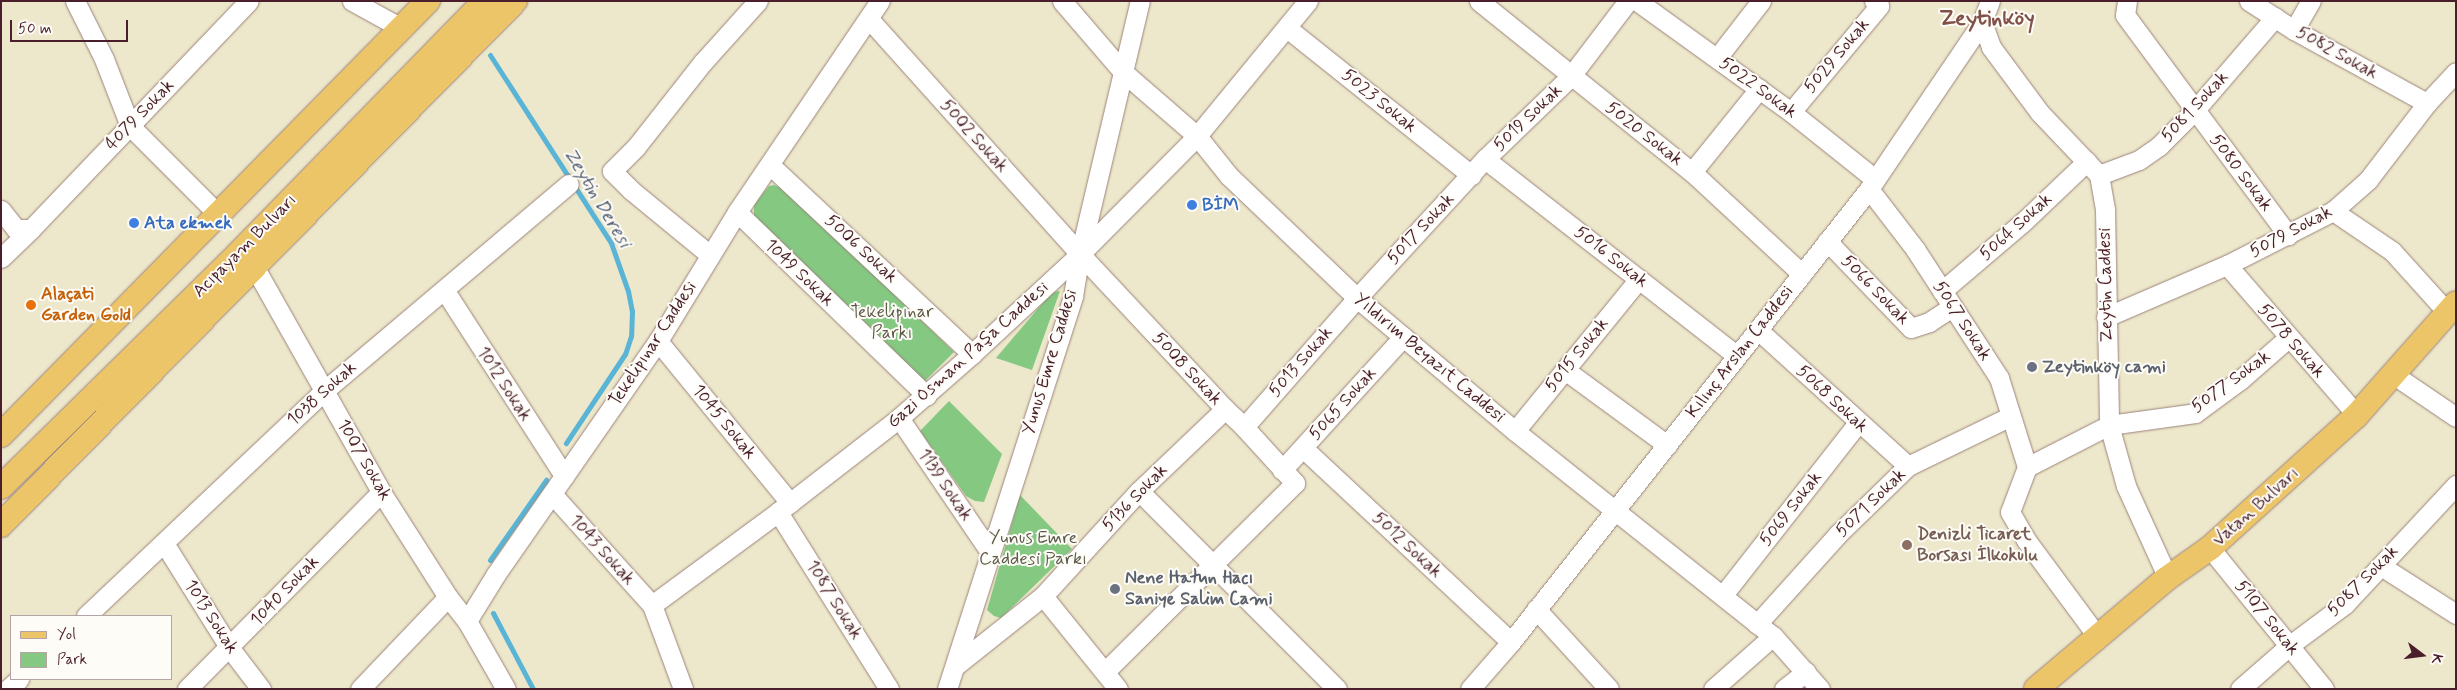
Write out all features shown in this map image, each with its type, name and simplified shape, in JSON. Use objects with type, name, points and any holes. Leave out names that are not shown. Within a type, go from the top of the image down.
[{"type":"main road","points":[[1,435],[428,1]]},
{"type":"main road","name":"Acıpayam Bulvarı","points":[[1,487],[238,254],[485,1]]},
{"type":"main road","points":[[1,525],[515,1]]},
{"type":"main road","name":"Vatan Bulvarı","points":[[2036,689],[2168,578],[2210,548],[2357,415],[2452,308]]},
{"type":"street","points":[[75,1],[104,60],[130,126],[209,205]]},
{"type":"street","name":"4079 Sokak","points":[[1,258],[24,229],[130,126],[248,1]]},
{"type":"street","points":[[352,1],[392,23],[398,30]]},
{"type":"street","points":[[710,255],[631,190],[612,171],[636,147],[704,62],[758,1]]},
{"type":"street","name":"Tekelipınar Caddesi","points":[[467,621],[496,574],[658,341],[737,212],[880,1]]},
{"type":"street","name":"Yıldırım Beyazıt Caddesi","points":[[1062,1],[1123,72],[1197,136],[1229,176],[1357,298],[1515,431],[1773,636],[1820,689]]},
{"type":"street","name":"Yunus Emre Caddesi","points":[[947,689],[956,666],[990,552],[1073,296],[1080,254],[1140,1]]},
{"type":"street","name":"Gazi Osman Paşa Caddesi","points":[[652,606],[927,396],[1080,254],[1197,136],[1308,1]]},
{"type":"street","name":"5020 Sokak","points":[[1479,1],[1570,76],[1692,172],[1802,274]]},
{"type":"street","name":"5019 Sokak","points":[[1485,159],[1570,76],[1628,1]]},
{"type":"street","name":"5022 Sokak","points":[[1637,1],[1791,112],[1872,184]]},
{"type":"street","points":[[1717,58],[1761,1]]},
{"type":"street","name":"5029 Sokak","points":[[1791,112],[1879,6],[1874,1]]},
{"type":"street","name":"Kılınç Arslan Caddesi","points":[[1470,689],[1511,642],[1872,184],[1982,22],[1990,1]]},
{"type":"street","name":"5080 Sokak","points":[[2126,1],[2124,15],[2288,235]]},
{"type":"street","name":"5082 Sokak","points":[[2249,1],[2294,30],[2427,103]]},
{"type":"street","points":[[2294,30],[2311,1]]},
{"type":"street","name":"5081 Sokak","points":[[2093,168],[2138,160],[2159,146],[2194,111],[2275,17]]},
{"type":"street","name":"5002 Sokak","points":[[868,19],[1080,254]]},
{"type":"street","points":[[1982,22],[1991,47],[2040,113],[2093,168]]},
{"type":"street","name":"5023 Sokak","points":[[1287,28],[1471,175]]},
{"type":"street","name":"5079 Sokak","points":[[2106,317],[2227,265],[2333,211],[2368,180],[2427,103],[2456,72]]},
{"type":"street","points":[[1692,172],[1759,89]]},
{"type":"street","name":"5017 Sokak","points":[[1357,298],[1485,159]]},
{"type":"street","name":"5016 Sokak","points":[[1485,159],[1736,355]]},
{"type":"street","name":"5006 Sokak","points":[[770,164],[972,354]]},
{"type":"street","name":"5064 Sokak","points":[[1942,291],[2023,222],[2093,168]]},
{"type":"street","name":"Zeytin Caddesi","points":[[2093,168],[2105,210],[2109,425],[2126,486],[2168,578]]},
{"type":"street","name":"1038 Sokak","points":[[87,615],[324,390],[445,291],[569,184]]},
{"type":"street","name":"5067 Sokak","points":[[1872,184],[1999,378],[2027,467]]},
{"type":"street","points":[[1,210],[24,229]]},
{"type":"street","points":[[2333,211],[2392,251],[2452,308]]},
{"type":"street","name":"1049 Sokak","points":[[737,212],[927,396]]},
{"type":"street","name":"5066 Sokak","points":[[1827,241],[1911,328],[1929,322],[1952,307]]},
{"type":"street","name":"5008 Sokak","points":[[1080,254],[1225,410],[1244,427],[1288,477]]},
{"type":"street","name":"5078 Sokak","points":[[2227,265],[2288,338],[2357,415]]},
{"type":"street","name":"1007 Sokak","points":[[255,268],[381,492],[448,597],[467,621]]},
{"type":"street","name":"5015 Sokak","points":[[1515,431],[1639,279]]},
{"type":"street","name":"1012 Sokak","points":[[445,291],[564,476]]},
{"type":"street","name":"5013 Sokak","points":[[1244,427],[1357,298]]},
{"type":"street","name":"5068 Sokak","points":[[1758,330],[1858,423],[1908,466]]},
{"type":"street","name":"5065 Sokak","points":[[1105,672],[1212,566],[1288,477],[1303,448],[1403,337]]},
{"type":"street","name":"5077 Sokak","points":[[2027,467],[2109,425],[2194,413],[2240,380],[2288,338]]},
{"type":"street","name":"1045 Sokak","points":[[658,341],[784,507]]},
{"type":"street","points":[[1565,370],[1666,445]]},
{"type":"street","points":[[2394,375],[2456,417]]},
{"type":"street","name":"5136 Sokak","points":[[956,666],[1042,596],[1139,491],[1225,410]]},
{"type":"street","name":"5071 Sokak","points":[[1757,624],[1838,534],[1908,466],[2011,416]]},
{"type":"street","name":"1139 Sokak","points":[[899,418],[990,552]]},
{"type":"street","name":"5069 Sokak","points":[[1723,595],[1858,423]]},
{"type":"street","name":"5012 Sokak","points":[[1303,448],[1511,642]]},
{"type":"street","points":[[2027,467],[2010,512],[2026,540],[2097,636]]},
{"type":"street","name":"5087 Sokak","points":[[2240,689],[2290,645],[2345,604],[2456,485]]},
{"type":"street","points":[[1139,491],[1337,689]]},
{"type":"street","name":"1040 Sokak","points":[[187,689],[381,492]]},
{"type":"street","name":"1043 Sokak","points":[[552,494],[652,606]]},
{"type":"street","name":"1087 Sokak","points":[[784,507],[889,689]]},
{"type":"street","name":"1013 Sokak","points":[[164,543],[229,647],[261,689]]},
{"type":"street","name":"5107 Sokak","points":[[2210,548],[2324,689]]},
{"type":"street","points":[[2380,566],[2456,614]]},
{"type":"street","points":[[1042,596],[1118,689]]},
{"type":"street","points":[[360,689],[448,597]]},
{"type":"street","points":[[652,606],[683,689]]},
{"type":"street","points":[[1536,609],[1609,689]]},
{"type":"street","points":[[467,621],[506,689]]},
{"type":"street","points":[[1718,688],[1773,636]]},
{"type":"street","points":[[1784,689],[1806,672]]},
{"type":"street","points":[[8,689],[18,680]]},
{"type":"green space","name":"Tekelipınar Parkı","points":[[774,185],[786,190],[954,352],[922,384],[754,216],[754,205],[769,186]]},
{"type":"green space","points":[[1060,291],[1032,370],[996,358],[1052,292]]},
{"type":"green space","name":"Yunus Emre Caddesi Parkı","points":[[949,401],[1002,454],[984,502],[975,501],[966,496],[920,431]]},
{"type":"green space","name":"Yunus Emre Caddesi Parkı","points":[[1020,495],[1072,549],[1001,618],[994,616],[987,610]]},
{"type":"waterway","name":"Zeytin Deresi","points":[[490,55],[611,243],[628,291],[632,311],[631,336],[625,354],[566,443]]},
{"type":"waterway","name":"Zeytin Deresi","points":[[490,560],[546,480]]},
{"type":"waterway","name":"Zeytin Deresi","points":[[493,613],[533,689]]},
{"type":"place","name":"BİM","points":[[1192,205]]},
{"type":"place","name":"Ata ekmek","points":[[134,223]]},
{"type":"place","name":"Alaçati Garden Gold","points":[[31,305]]},
{"type":"place","name":"Zeytinköy cami","points":[[2032,367]]},
{"type":"place","name":"Denizli Ticaret Borsası İlkokulu","points":[[1907,545]]},
{"type":"place","name":"Nene Hatun Hacı Saniye Salim Cami","points":[[1115,589]]},
{"type":"district","name":"Zeytinköy","points":[[1987,20]]}]
